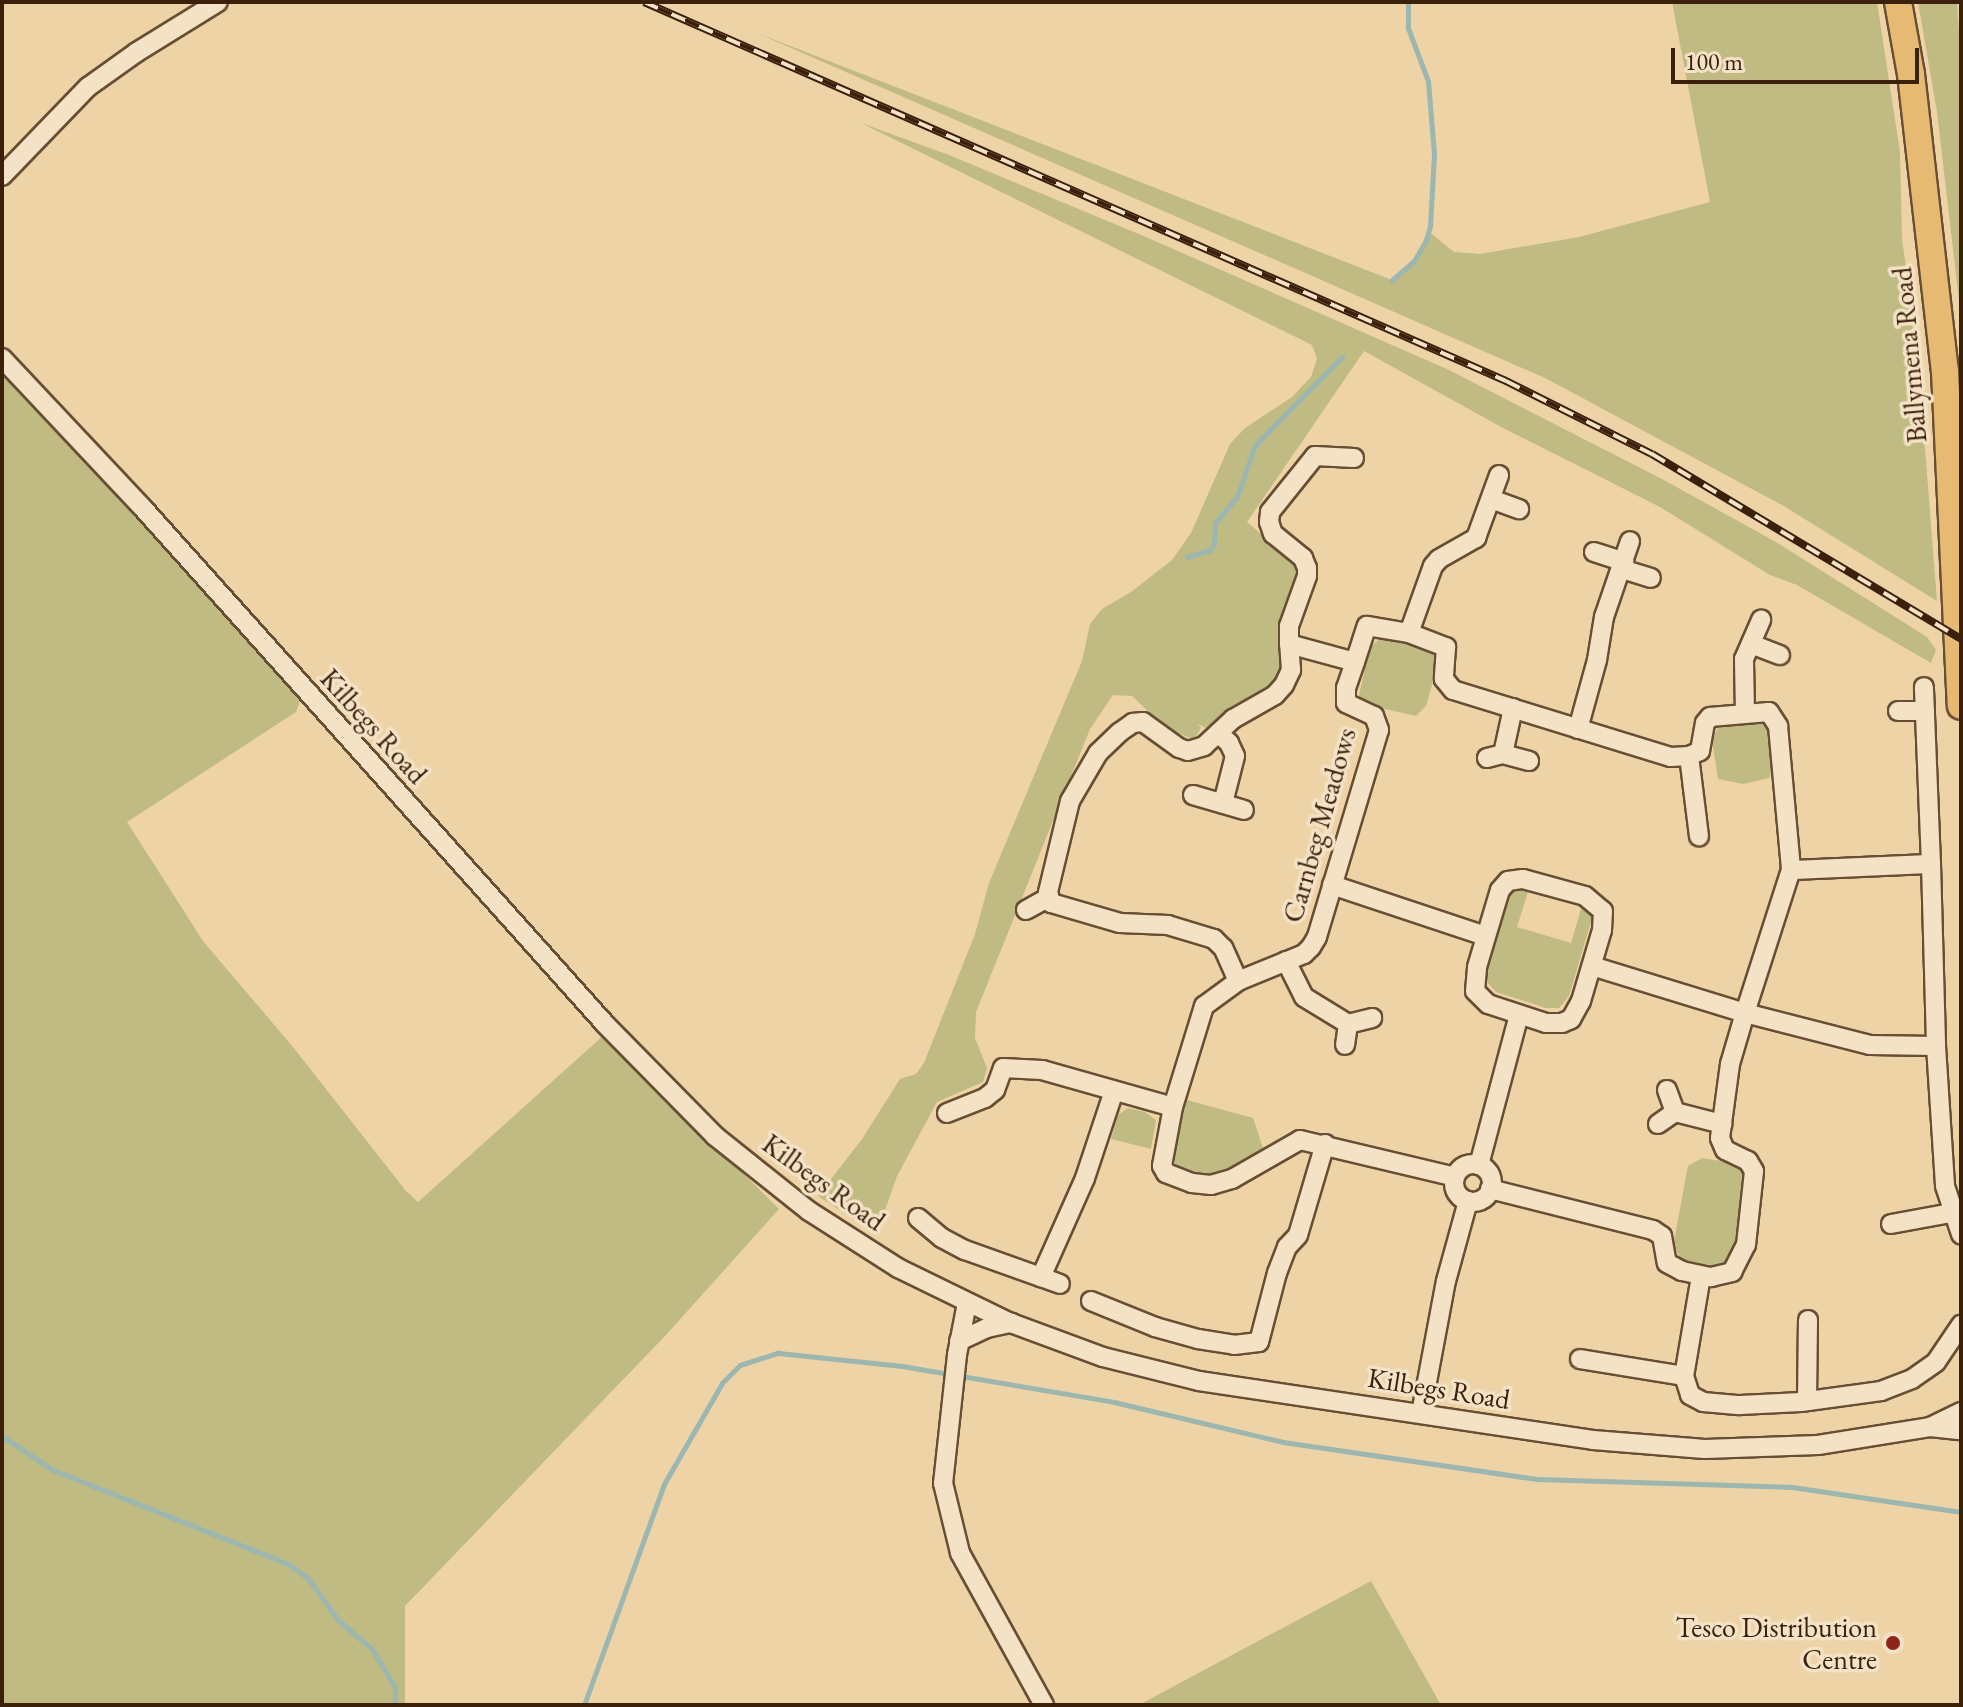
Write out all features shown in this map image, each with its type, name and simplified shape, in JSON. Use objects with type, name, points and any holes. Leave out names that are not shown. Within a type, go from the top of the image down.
[{"type":"highway","name":"Ballymena Road","points":[[1898,2],[1911,74],[1945,371],[1961,706]]},
{"type":"street","points":[[2,176],[88,87],[137,52],[218,2]]},
{"type":"street","name":"Kilbegs Road","points":[[2,358],[142,507],[605,1024],[715,1136],[809,1211],[898,1268],[1011,1323],[1103,1357],[1199,1381],[1593,1440],[1705,1449],[1818,1445],[1930,1427],[1961,1430]]},
{"type":"street","points":[[1026,910],[1048,898],[1074,793],[1098,753],[1120,732],[1133,723],[1143,722],[1188,751],[1204,746],[1233,719],[1275,695],[1284,685],[1291,670],[1289,626],[1308,571],[1303,558],[1271,531],[1270,512],[1315,456],[1354,458]]},
{"type":"street","points":[[1409,633],[1433,566],[1439,559],[1473,542],[1499,475]]},
{"type":"street","points":[[1491,499],[1519,509]]},
{"type":"street","points":[[1578,729],[1597,660],[1604,617],[1630,541]]},
{"type":"street","points":[[1594,552],[1651,578]]},
{"type":"street","points":[[1745,713],[1743,674],[1761,620]]},
{"type":"street","points":[[1289,644],[1355,662],[1367,626],[1409,633],[1446,647],[1444,679],[1449,688],[1671,757],[1689,756],[1702,748],[1705,723],[1710,717],[1769,712],[1776,719],[1791,870],[1730,1064],[1721,1145],[1753,1167],[1750,1216],[1743,1256],[1736,1268],[1721,1277],[1701,1276],[1670,1266],[1665,1259],[1662,1236],[1653,1230],[1490,1189]]},
{"type":"street","points":[[1751,644],[1780,655]]},
{"type":"street","name":"Carnbeg Meadows","points":[[1325,1144],[1293,1141],[1232,1179],[1211,1185],[1192,1183],[1166,1173],[1162,1166],[1173,1107],[1204,1006],[1238,981],[1304,954],[1317,937],[1379,730],[1374,716],[1346,703],[1346,688],[1355,662]]},
{"type":"street","points":[[1924,687],[1940,1142],[1951,1213],[1961,1234]]},
{"type":"street","points":[[1513,708],[1495,756],[1529,761]]},
{"type":"street","points":[[1898,711],[1925,711]]},
{"type":"street","points":[[1218,733],[1229,743],[1235,756],[1223,803]]},
{"type":"street","points":[[1689,756],[1699,836]]},
{"type":"street","points":[[1193,795],[1244,810]]},
{"type":"street","points":[[1791,870],[1931,864]]},
{"type":"street","points":[[1523,879],[1567,891],[1591,899],[1603,911],[1592,966],[1571,1019],[1551,1024],[1488,1004],[1475,991],[1475,972],[1485,936],[1500,890],[1508,881],[1523,879]]},
{"type":"street","points":[[1332,885],[1485,936]]},
{"type":"street","points":[[1048,898],[1054,904],[1120,923],[1168,925],[1214,939],[1223,948],[1238,981]]},
{"type":"street","name":"Carnbeg Meadows","points":[[1286,961],[1304,997],[1348,1024]]},
{"type":"street","points":[[1592,966],[1745,1013],[1870,1045],[1936,1046]]},
{"type":"street","points":[[1479,1165],[1519,1015]]},
{"type":"street","points":[[1345,1045],[1348,1024],[1372,1018]]},
{"type":"street","points":[[947,1113],[985,1098],[995,1090],[999,1061],[1173,1107]]},
{"type":"street","points":[[1667,1090],[1675,1112]]},
{"type":"street","points":[[1041,1277],[1091,1164],[1114,1091]]},
{"type":"street","points":[[1658,1124],[1675,1112],[1722,1124]]},
{"type":"street","points":[[1091,1301],[1155,1327],[1198,1339],[1251,1346],[1264,1335],[1277,1273],[1287,1247],[1298,1235],[1325,1144],[1455,1177]]},
{"type":"street","points":[[1467,1165],[1479,1165],[1491,1177],[1490,1189],[1484,1198],[1468,1201],[1458,1194],[1455,1177],[1467,1165]]},
{"type":"street","points":[[1421,1414],[1446,1281],[1468,1201]]},
{"type":"street","points":[[1891,1224],[1951,1213]]},
{"type":"street","points":[[918,1218],[942,1238],[965,1250],[1060,1284]]},
{"type":"street","points":[[1701,1276],[1684,1376],[1690,1395],[1703,1402],[1740,1405],[1807,1401],[1863,1395],[1898,1387],[1936,1362],[1961,1325]]},
{"type":"street","points":[[967,1303],[958,1348],[943,1483],[960,1553],[1044,1705]]},
{"type":"street","points":[[1807,1401],[1808,1320]]},
{"type":"street","points":[[958,1348],[987,1328],[1011,1323]]},
{"type":"street","points":[[1580,1359],[1684,1376]]},
{"type":"street","name":"Kilbegs Road","points":[[1930,1427],[1961,1412]]},
{"type":"shaded area","points":[[1672,2],[1877,2],[1900,152],[1902,239],[1917,346],[1937,601],[1782,505],[1545,378],[757,33],[1392,280],[1414,261],[1428,231],[1454,252],[1480,254],[1579,237],[1710,202]]},
{"type":"shaded area","points":[[1918,2],[1957,2],[1961,59],[1961,318],[1937,112]]},
{"type":"shaded area","points":[[861,123],[949,155],[1146,237],[1449,370],[1662,479],[1776,542],[1927,637],[1936,650],[1931,663],[1797,585],[1770,575],[1660,507],[1503,428],[1364,351],[1247,522],[1295,563],[1296,573],[1279,629],[1282,660],[1276,679],[1267,689],[1234,705],[1206,728],[1198,724],[1201,728],[1194,740],[1165,727],[1132,696],[1113,695],[1090,729],[976,1012],[975,1038],[987,1068],[983,1082],[937,1102],[897,1176],[883,1216],[873,1226],[847,1215],[818,1196],[862,1139],[900,1079],[916,1074],[924,1063],[975,934],[989,883],[1082,661],[1090,624],[1102,609],[1131,592],[1172,560],[1191,533],[1230,444],[1245,428],[1292,397],[1311,377],[1317,359],[1312,345]]},
{"type":"shaded area","points":[[2,369],[301,698],[296,712],[127,822],[203,941],[293,1047],[406,1191],[418,1202],[604,1035],[779,1209],[666,1335],[405,1606],[405,1705],[2,1705]]},
{"type":"shaded area","points":[[1381,638],[1425,649],[1435,654],[1439,661],[1426,706],[1416,716],[1363,704],[1359,695],[1370,647]]},
{"type":"shaded area","points":[[1758,721],[1765,724],[1771,736],[1774,765],[1769,778],[1743,784],[1718,779],[1712,740],[1717,729],[1729,723]]},
{"type":"shaded area","points":[[1512,887],[1528,892],[1517,927],[1571,943],[1581,909],[1593,915],[1569,996],[1559,1008],[1546,1008],[1496,992],[1487,982],[1485,975]]},
{"type":"shaded area","points":[[1187,1100],[1253,1118],[1264,1151],[1228,1171],[1212,1175],[1179,1169],[1171,1158]]},
{"type":"shaded area","points":[[1128,1108],[1145,1112],[1156,1120],[1151,1149],[1111,1139],[1118,1115]]},
{"type":"shaded area","points":[[1702,1158],[1739,1164],[1747,1175],[1736,1254],[1733,1262],[1719,1267],[1682,1260],[1673,1246],[1688,1166]]},
{"type":"shaded area","points":[[1371,1581],[1441,1705],[1139,1705],[1260,1640]]},
{"type":"waterway","points":[[1392,280],[1414,261],[1430,226],[1434,154],[1428,81],[1408,28],[1408,2]]},
{"type":"waterway","points":[[1187,557],[1210,550],[1214,544],[1215,523],[1237,497],[1255,445],[1342,357]]},
{"type":"waterway","points":[[584,1705],[664,1484],[722,1383],[740,1365],[778,1353],[902,1366],[1114,1402],[1283,1442],[1538,1479],[1792,1487],[1961,1512]]},
{"type":"waterway","points":[[2,1436],[53,1470],[288,1564],[308,1578],[338,1620],[372,1649],[395,1687],[395,1705]]},
{"type":"waterway","points":[[2,1704],[9,1705]]},
{"type":"railway","points":[[644,2],[1506,381],[1652,454],[1961,639]]},
{"type":"place","name":"Tesco Distribution Centre","points":[[1893,1643]]}]
